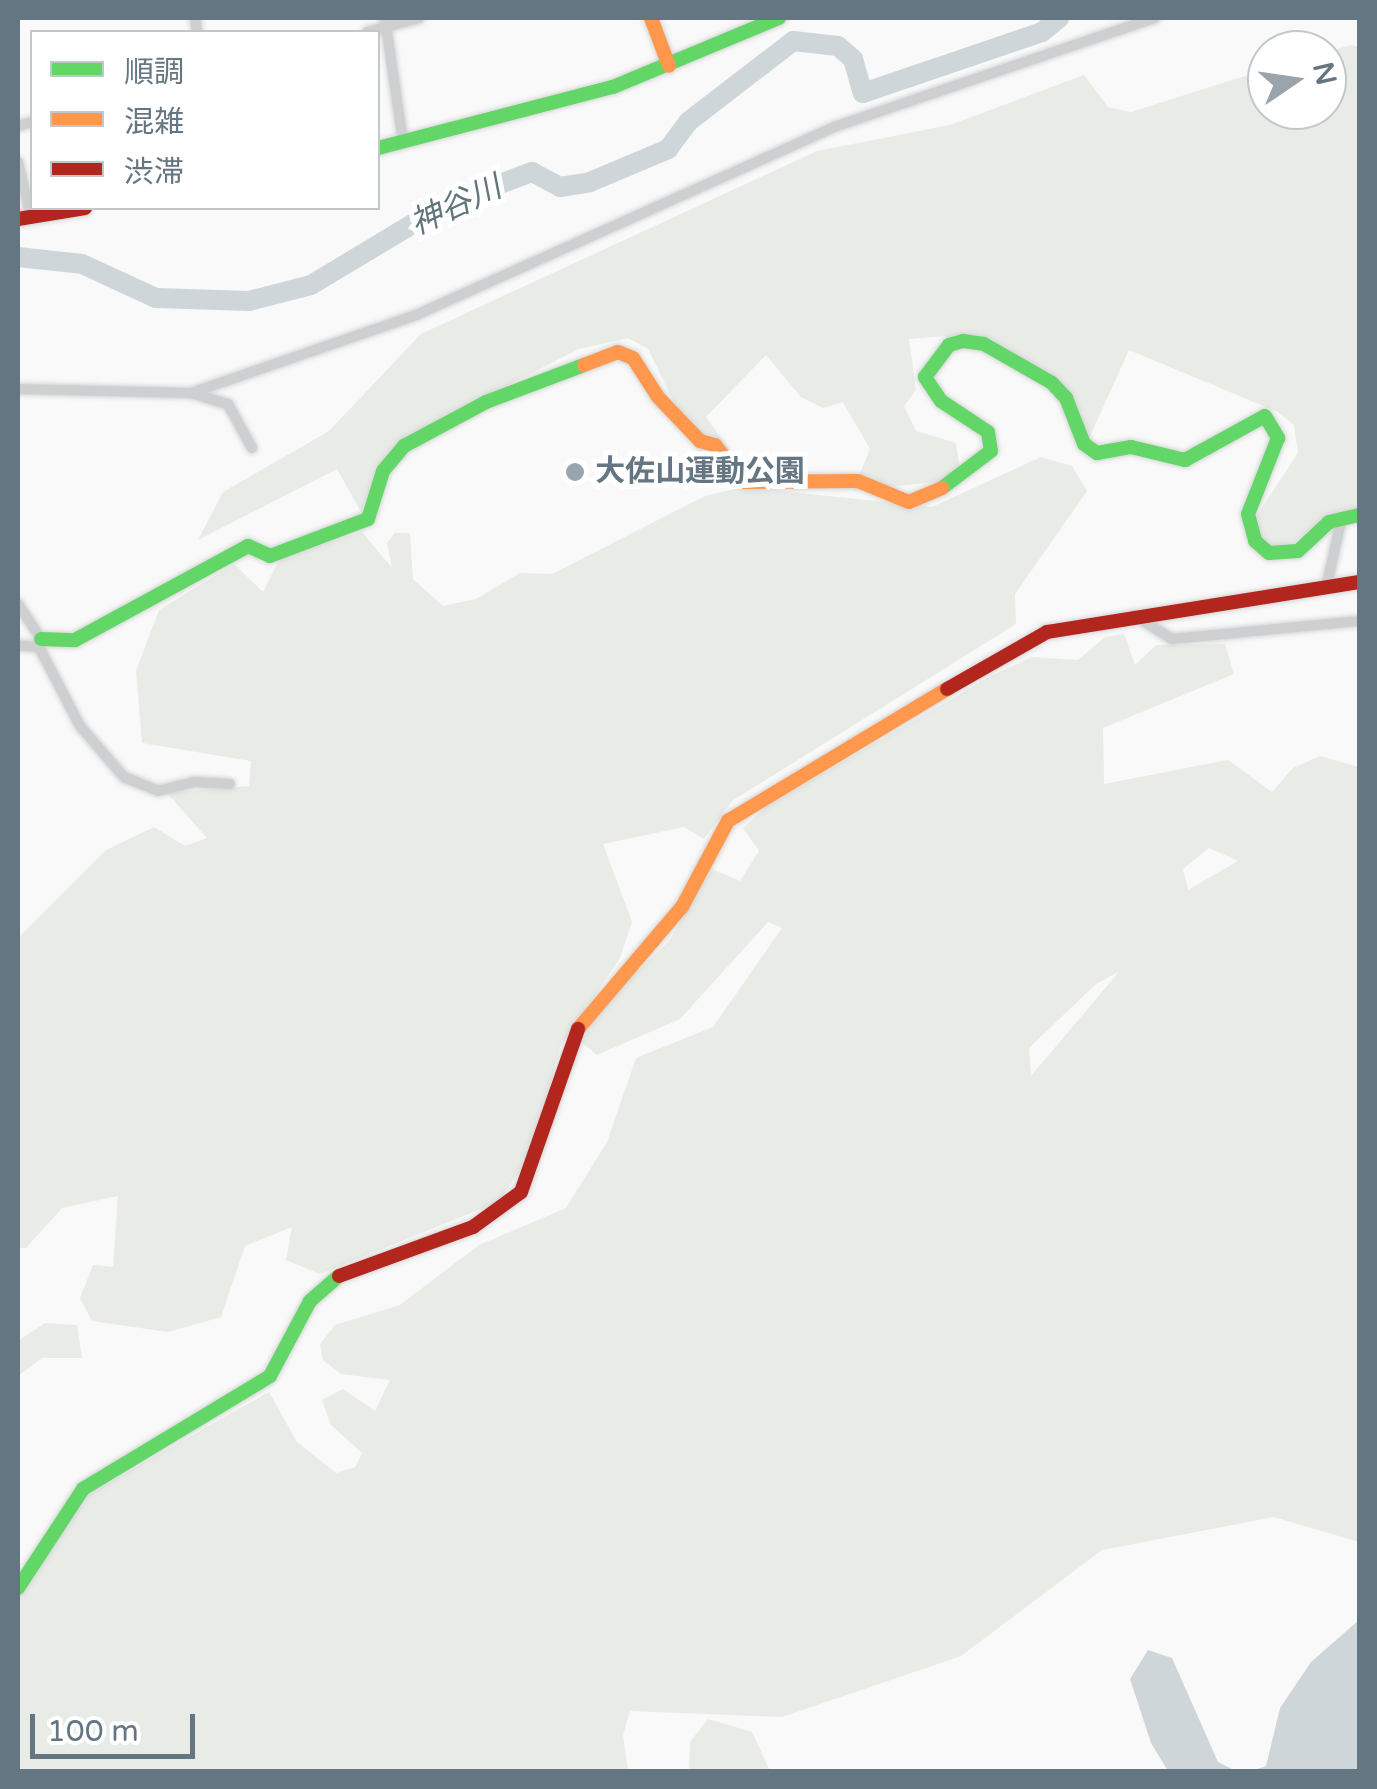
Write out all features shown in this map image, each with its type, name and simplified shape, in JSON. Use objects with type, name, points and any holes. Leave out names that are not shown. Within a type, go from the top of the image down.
[{"type":"street","points":[[403,142],[386,22],[419,18]]},
{"type":"street","points":[[650,18],[669,66]]},
{"type":"street","points":[[740,36],[745,18]]},
{"type":"street","points":[[380,148],[540,109],[669,66],[779,18]]},
{"type":"street","points":[[190,393],[416,315],[838,126],[1155,18]]},
{"type":"street","points":[[18,162],[24,218],[72,210]]},
{"type":"street","points":[[18,645],[54,645],[75,640],[248,546],[270,556],[368,519],[383,470],[404,446],[486,402],[618,352],[633,358],[658,397],[700,441],[715,445],[744,482],[858,481],[909,502],[960,480],[991,450],[988,432],[941,402],[925,376],[949,346],[963,341],[984,344],[1052,383],[1066,398],[1084,444],[1097,453],[1131,447],[1185,460],[1208,452],[1248,420],[1266,416],[1278,438],[1248,514],[1255,541],[1270,554],[1298,551],[1322,526],[1360,516]]},
{"type":"street","points":[[18,389],[190,393],[228,404],[252,448]]},
{"type":"street","points":[[1326,588],[1342,518]]},
{"type":"street","points":[[18,1588],[83,1490],[270,1376],[328,1282],[360,1264],[473,1227],[521,1192],[551,1119],[570,1043],[589,1008],[682,907],[728,821],[1015,646],[1047,632],[1134,615],[1360,582]]},
{"type":"street","points":[[18,604],[80,726],[124,777],[158,791],[193,782],[230,784]]},
{"type":"street","points":[[1134,615],[1172,639],[1360,620]]},
{"type":"shaded area","points":[[1347,46],[1359,47],[1359,523],[1315,525],[1284,550],[1262,555],[1253,521],[1298,453],[1294,425],[1278,412],[1129,350],[1082,454],[1067,405],[1044,380],[945,336],[909,339],[916,390],[904,406],[916,431],[956,443],[960,469],[944,481],[853,491],[870,449],[843,402],[823,408],[801,397],[766,355],[706,417],[747,474],[713,482],[648,349],[628,338],[579,349],[401,439],[380,463],[361,512],[337,469],[198,540],[223,492],[329,431],[421,334],[817,151],[950,125],[1084,75],[1108,107],[1131,112],[1247,75],[1247,130],[1347,130]]},
{"type":"shaded area","points":[[1041,457],[1072,466],[1087,491],[1015,594],[1016,624],[732,801],[704,839],[684,827],[603,844],[632,922],[620,958],[560,1047],[530,1156],[498,1202],[320,1274],[286,1260],[292,1227],[245,1246],[221,1317],[168,1332],[92,1321],[80,1298],[93,1265],[113,1267],[118,1196],[62,1208],[26,1248],[18,1248],[18,938],[106,850],[154,827],[185,846],[207,838],[167,793],[249,786],[251,761],[142,743],[136,671],[159,610],[234,564],[263,592],[280,558],[362,532],[392,568],[387,543],[395,533],[410,533],[413,579],[443,606],[476,599],[520,573],[552,574],[705,496],[743,487],[932,507]]},
{"type":"shaded area","points":[[1124,634],[1135,665],[1156,645],[1225,644],[1234,674],[1103,728],[1104,784],[1228,760],[1272,792],[1293,768],[1320,756],[1359,767],[1359,1542],[1274,1517],[1102,1550],[961,1656],[782,1717],[630,1711],[623,1735],[628,1771],[18,1772],[18,1599],[89,1494],[269,1392],[297,1442],[336,1473],[355,1467],[362,1453],[331,1425],[322,1400],[343,1389],[375,1411],[390,1380],[341,1374],[323,1360],[320,1344],[335,1325],[400,1305],[479,1245],[566,1208],[607,1142],[636,1058],[713,1027],[782,928],[768,922],[680,1019],[597,1055],[581,1042],[593,1015],[669,941],[712,869],[740,881],[759,851],[743,828],[768,805],[993,675],[1032,657],[1078,660],[1105,637]],"holes":[[[1209,848],[1238,861],[1188,890],[1183,869]],[[1118,973],[1031,1076],[1029,1048],[1096,984]]]},
{"type":"shaded area","points":[[45,1323],[77,1325],[82,1358],[42,1358],[18,1376],[18,1341]]},
{"type":"shaded area","points":[[1359,1620],[1359,1771],[1252,1771],[1266,1766],[1280,1708],[1311,1662]]},
{"type":"shaded area","points":[[1148,1650],[1172,1658],[1218,1762],[1236,1771],[1168,1771],[1151,1743],[1130,1679]]},
{"type":"shaded area","points":[[708,1719],[752,1732],[770,1771],[689,1771],[690,1742]]},
{"type":"waterway","name":"神谷川","points":[[18,257],[82,264],[156,298],[249,301],[311,285],[444,205],[532,172],[560,187],[590,182],[668,149],[688,122],[793,41],[838,46],[853,59],[863,93],[1042,32],[1059,18]]},
{"type":"traffic: fast","points":[[380,147],[613,87],[779,18]]},
{"type":"traffic: fast","points":[[942,488],[991,451],[988,432],[941,401],[925,377],[949,345],[963,341],[984,344],[1052,383],[1066,398],[1084,444],[1097,453],[1131,447],[1185,460],[1265,416],[1278,438],[1248,514],[1255,541],[1269,553],[1298,551],[1329,522],[1360,515]]},
{"type":"traffic: fast","points":[[41,639],[75,640],[248,546],[270,556],[368,519],[383,471],[404,446],[486,402],[584,365]]},
{"type":"traffic: fast","points":[[18,1588],[83,1489],[270,1376],[310,1301],[339,1276]]},
{"type":"traffic: slow","points":[[651,18],[669,66]]},
{"type":"traffic: slow","points":[[584,365],[618,352],[633,358],[658,397],[700,441],[715,445],[744,482],[858,481],[909,502],[942,488]]},
{"type":"traffic: slow","points":[[578,1029],[682,907],[728,821],[947,689]]},
{"type":"traffic: jam","points":[[18,219],[73,210]]},
{"type":"traffic: jam","points":[[947,689],[1047,632],[1360,582]]},
{"type":"traffic: jam","points":[[339,1276],[473,1227],[521,1192],[578,1029]]},
{"type":"place","name":"大佐山運動公園","points":[[575,472]]}]
